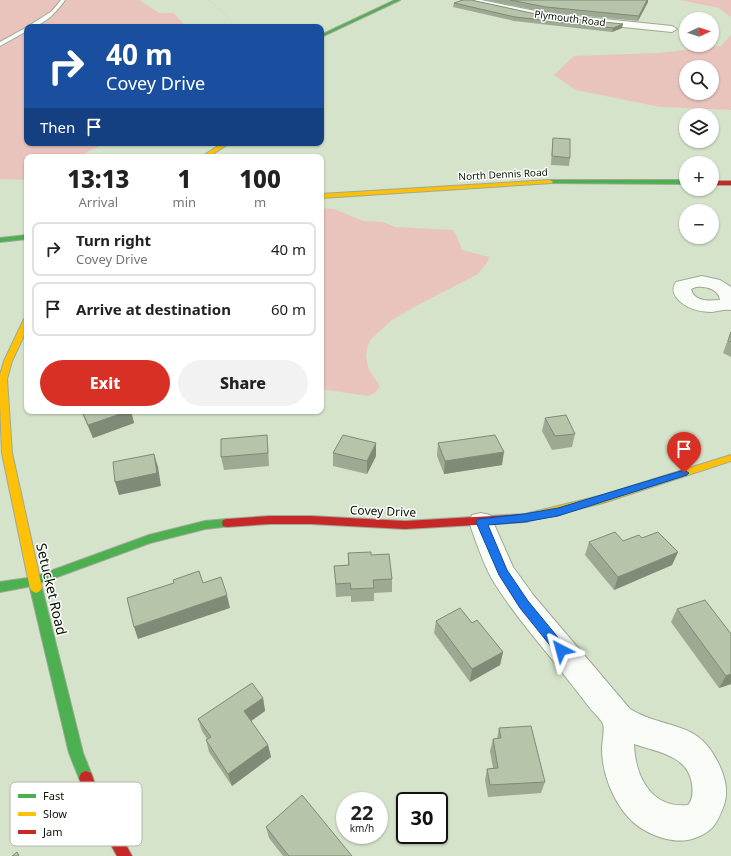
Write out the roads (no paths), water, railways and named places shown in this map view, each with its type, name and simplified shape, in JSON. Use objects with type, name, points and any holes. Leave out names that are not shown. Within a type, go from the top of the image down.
[{"type":"main road","points":[[324,35],[398,0]]},
{"type":"main road","points":[[209,154],[222,146]]},
{"type":"main road","name":"North Dennis Road","points":[[324,196],[551,182],[679,182]]},
{"type":"main road","points":[[719,182],[731,183]]},
{"type":"main road","points":[[0,240],[24,237]]},
{"type":"main road","name":"Setucket Road","points":[[24,326],[8,361],[3,379],[2,396],[7,453],[34,581],[76,753],[87,782]]},
{"type":"main road","name":"Covey Drive","points":[[0,587],[34,581],[149,539],[206,526],[270,520],[311,520],[405,525],[481,522],[524,518],[558,512],[731,458]]},
{"type":"main road","name":"Setucket Road","points":[[120,846],[125,856]]},
{"type":"street","name":"Plymouth Road","points":[[469,0],[545,16],[672,29]]},
{"type":"street","points":[[481,522],[502,572],[524,604],[619,720]]},
{"type":"lane","points":[[35,24],[54,12],[62,0]]},
{"type":"lane","points":[[0,44],[24,31]]}]
